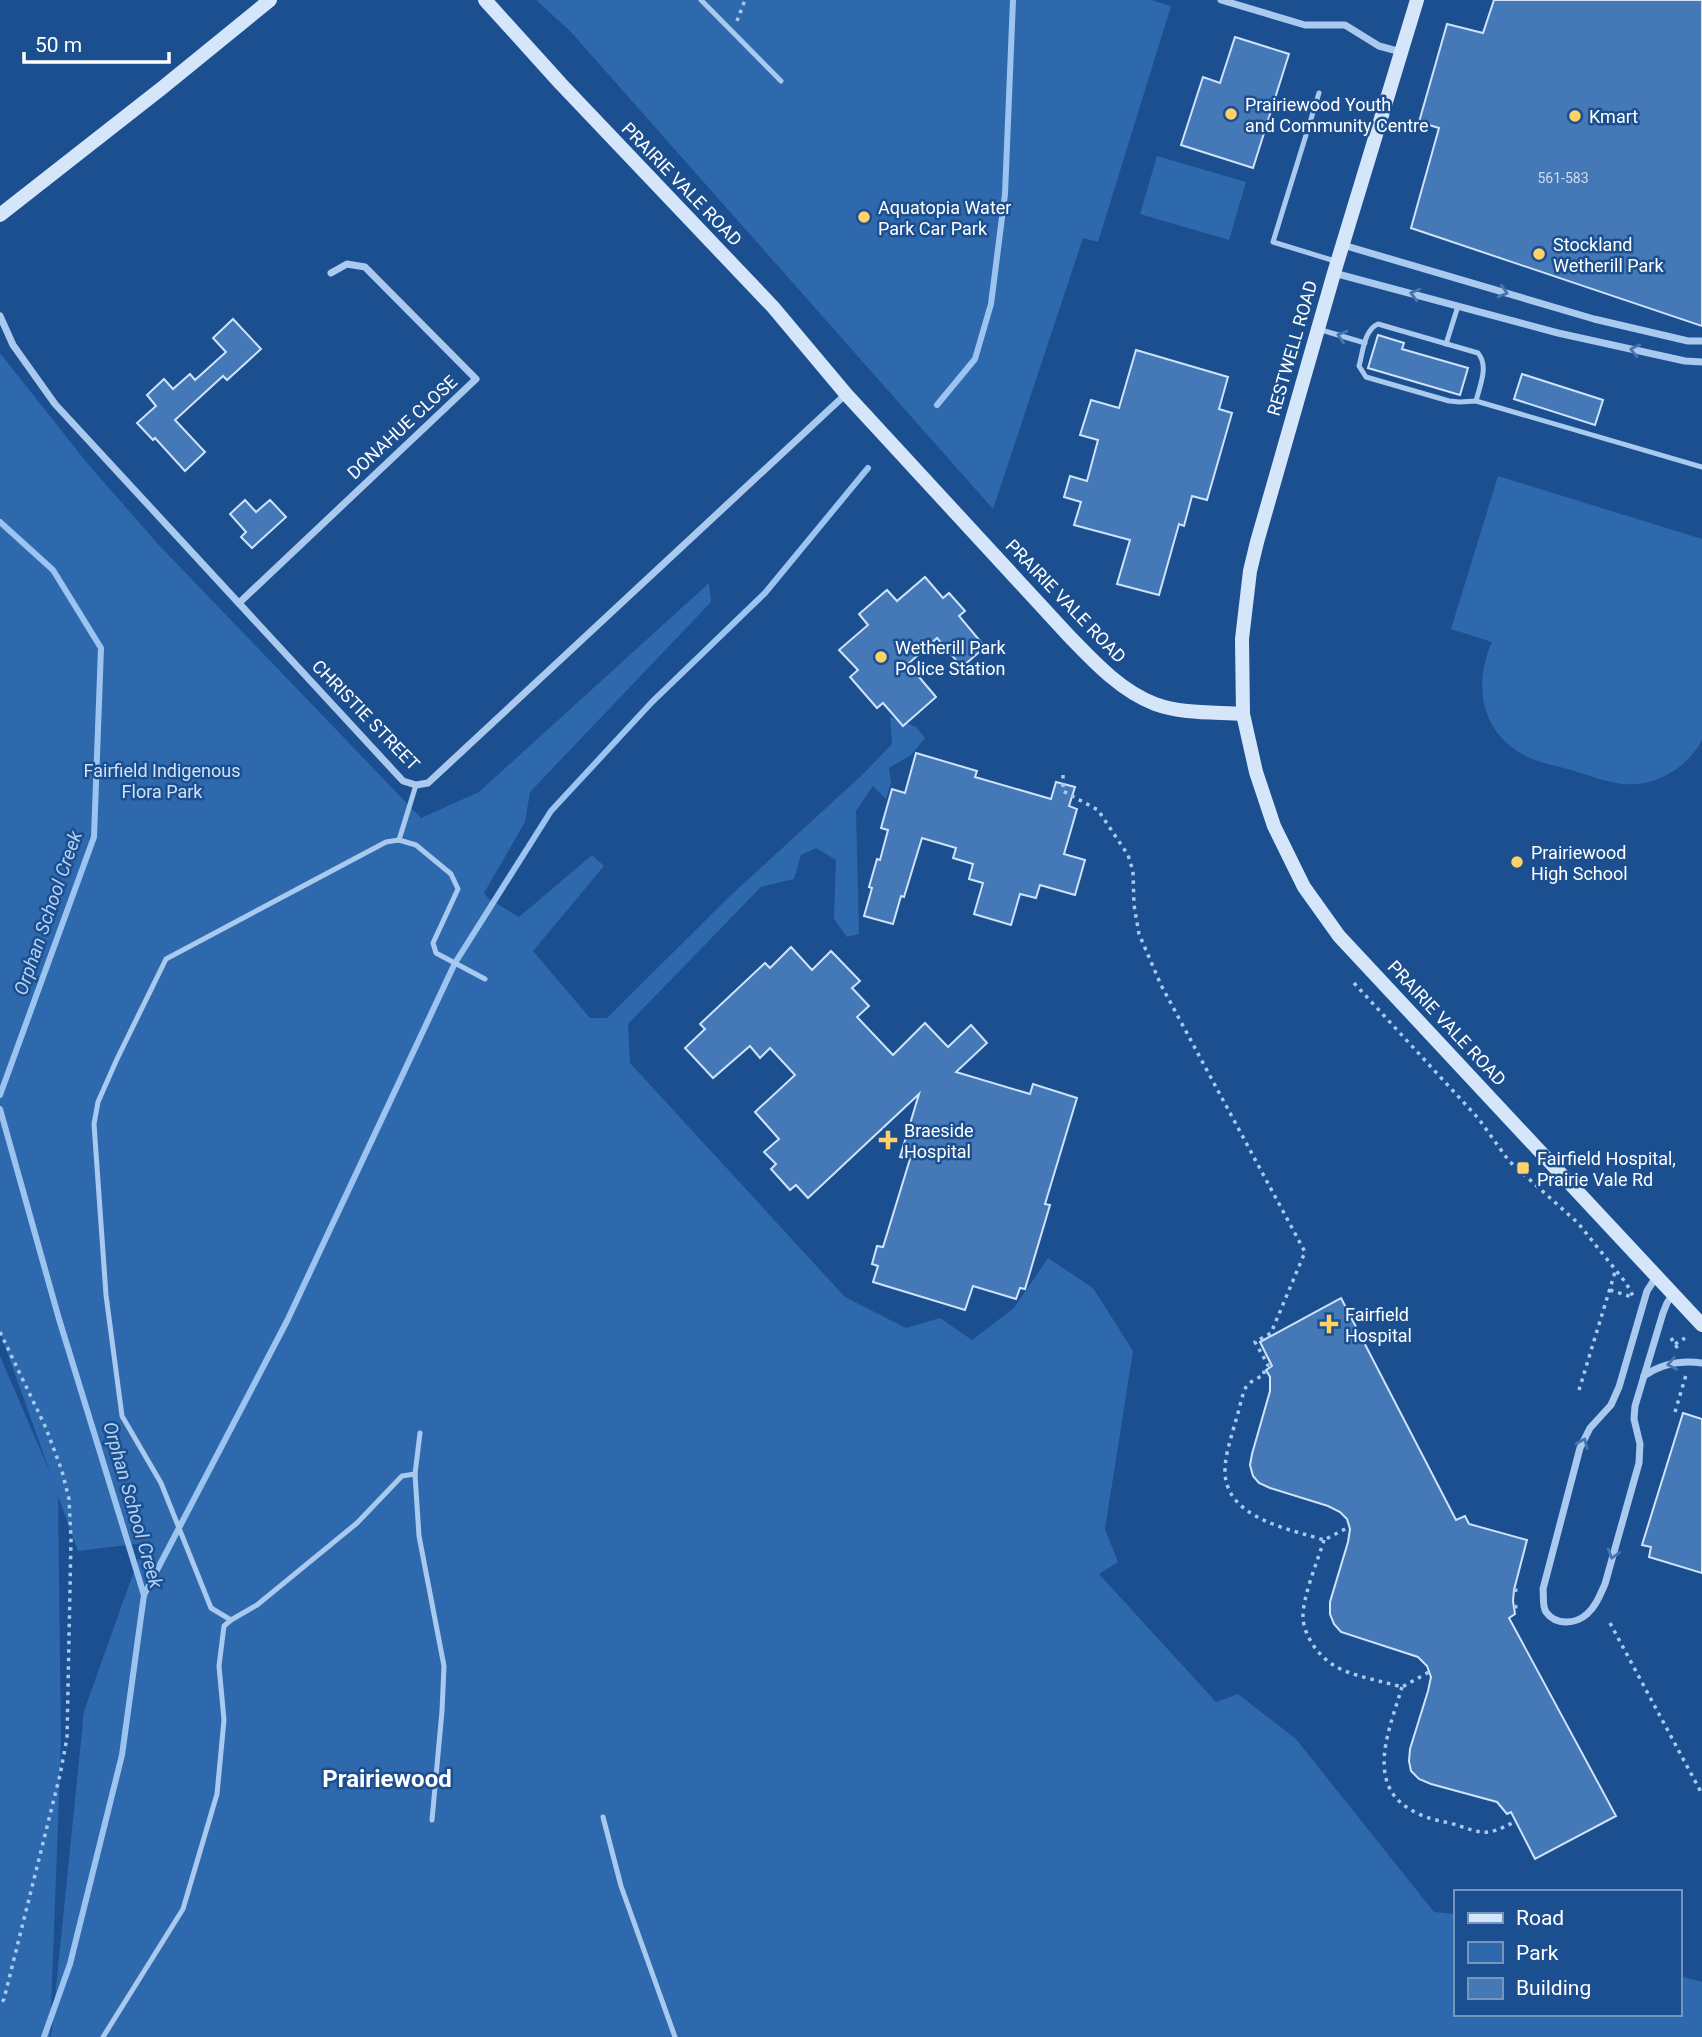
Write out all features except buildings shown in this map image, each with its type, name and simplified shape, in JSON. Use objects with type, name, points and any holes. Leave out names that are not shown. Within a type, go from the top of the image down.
[{"type":"main road","points":[[0,215],[162,89],[270,0]]},
{"type":"main road","name":"PRAIRIE VALE ROAD","points":[[485,0],[773,307],[846,394],[1101,668],[1121,685],[1154,704],[1169,708],[1243,714],[1256,772],[1274,826],[1304,887],[1339,936],[1702,1325]]},
{"type":"main road","name":"RESTWELL ROAD","points":[[1243,714],[1242,639],[1250,571],[1336,267],[1417,0]]},
{"type":"street","points":[[1220,0],[1305,25],[1345,25],[1379,46],[1402,52]]},
{"type":"street","points":[[1343,245],[1594,319],[1688,341],[1702,341]]},
{"type":"street","name":"DONAHUE CLOSE","points":[[239,603],[476,379],[365,267],[347,264],[331,273]]},
{"type":"street","points":[[1336,267],[1458,306],[1558,333],[1685,361],[1702,362]]},
{"type":"street","name":"CHRISTIE STREET","points":[[0,316],[13,345],[55,404],[403,781],[416,785],[428,783],[846,394]]},
{"type":"street","points":[[1656,1277],[1647,1291],[1619,1387],[1611,1405],[1585,1436],[1576,1462],[1544,1590],[1547,1613],[1556,1620],[1568,1623],[1578,1621],[1597,1601],[1605,1584],[1639,1464],[1640,1444],[1634,1419],[1635,1406],[1663,1313],[1672,1295]]},
{"type":"street","points":[[1644,1376],[1651,1370],[1670,1364],[1702,1363]]},
{"type":"lane","points":[[701,0],[780,81]]},
{"type":"lane","points":[[1319,93],[1273,242],[1336,267]]},
{"type":"lane","points":[[1446,344],[1458,306]]},
{"type":"lane","points":[[1476,401],[1484,366],[1484,360],[1478,353],[1378,324],[1369,331],[1359,366],[1366,377],[1449,401],[1476,401],[1702,467]]},
{"type":"lane","points":[[1318,329],[1366,343]]},
{"type":"lane","points":[[399,840],[416,785]]},
{"type":"lane","points":[[230,1620],[211,1608],[161,1483],[122,1416],[106,1296],[94,1124],[98,1102],[166,960],[386,842],[399,840],[416,845],[452,874],[458,889],[433,943],[436,953],[485,979]]},
{"type":"lane","points":[[420,1433],[415,1474],[419,1536],[444,1666],[432,1820]]},
{"type":"lane","points":[[103,2037],[183,1909],[217,1794],[224,1720],[219,1666],[224,1626],[257,1605],[357,1523],[402,1476],[415,1474]]},
{"type":"lane","points":[[603,1817],[621,1886],[675,2037]]},
{"type":"path","points":[[733,32],[745,0]]},
{"type":"path","points":[[1063,775],[1063,791],[1098,810],[1128,855],[1133,871],[1134,905],[1139,934],[1161,985],[1305,1252],[1271,1334],[1255,1342],[1268,1365],[1264,1375],[1246,1387],[1227,1452],[1225,1474],[1231,1492],[1255,1517],[1324,1540],[1349,1527]]},
{"type":"path","points":[[1354,983],[1478,1118],[1509,1161],[1578,1223],[1634,1297],[1610,1290]]},
{"type":"path","points":[[1579,1390],[1616,1270]]},
{"type":"path","points":[[0,1332],[46,1428],[62,1471],[69,1499],[71,1539],[67,1738],[60,1775],[4,1999],[0,2006]]},
{"type":"path","points":[[1671,1338],[1678,1349]]},
{"type":"path","points":[[1674,1344],[1685,1338]]},
{"type":"path","points":[[1675,1412],[1686,1372]]},
{"type":"path","points":[[1324,1540],[1304,1603],[1303,1618],[1307,1634],[1315,1648],[1336,1668],[1402,1687]]},
{"type":"path","points":[[1514,1590],[1521,1591]]},
{"type":"path","points":[[1514,1607],[1521,1606]]},
{"type":"path","points":[[1610,1623],[1702,1794]]},
{"type":"path","points":[[1429,1672],[1402,1687],[1383,1751],[1387,1783],[1393,1794],[1420,1815],[1484,1833],[1495,1832],[1516,1821]]},
{"type":"green space","points":[[536,0],[1151,0],[1171,6],[1098,242],[1083,238],[993,509],[570,31]]},
{"type":"green space","points":[[1157,156],[1246,182],[1229,240],[1140,214]]},
{"type":"green space","name":"Fairfield Indigenous Flora Park","points":[[0,353],[87,463],[157,543],[421,818],[479,792],[709,583],[711,602],[530,792],[525,822],[484,893],[489,899],[519,917],[592,855],[604,866],[533,951],[590,1018],[607,1018],[730,896],[862,775],[892,744],[890,717],[916,727],[925,738],[911,755],[889,768],[891,783],[886,799],[873,786],[856,811],[859,934],[847,937],[834,919],[836,860],[816,848],[801,855],[794,879],[761,887],[628,1024],[630,1063],[845,1297],[906,1328],[940,1318],[972,1340],[1014,1308],[1048,1258],[1093,1288],[1133,1351],[1105,1529],[1118,1562],[1099,1574],[1216,1702],[1238,1694],[1296,1739],[1434,1912],[1454,1914],[1454,2016],[1681,2016],[1681,1977],[1702,1982],[1702,2037],[51,2037],[84,1711],[144,1543],[78,1551],[58,1496],[61,1742],[50,2037],[0,2037],[0,1356],[51,1475],[0,1332]]},
{"type":"green space","points":[[1498,476],[1702,539],[1702,740],[1688,759],[1669,774],[1647,782],[1623,784],[1542,762],[1511,746],[1490,721],[1482,690],[1486,658],[1492,642],[1451,629]]},
{"type":"waterway","points":[[937,405],[975,359],[991,304],[1005,194],[1013,0]]},
{"type":"waterway","points":[[144,1595],[287,1321],[455,963],[551,811],[652,702],[765,593],[868,468]]},
{"type":"waterway","name":"Orphan School Creek","points":[[0,522],[53,570],[101,648],[94,837],[0,1095]]},
{"type":"waterway","name":"Orphan School Creek","points":[[0,1109],[59,1319],[144,1595],[122,1755],[70,1964],[44,2037]]},
{"type":"place","name":"Prairiewood Youth and Community Centre","points":[[1231,114]]},
{"type":"place","name":"Kmart","points":[[1575,116]]},
{"type":"place","name":"Aquatopia Water Park Car Park","points":[[864,217]]},
{"type":"place","name":"Stockland Wetherill Park","points":[[1539,254]]},
{"type":"place","name":"Wetherill Park Police Station","points":[[881,657]]},
{"type":"place","name":"Prairiewood High School","points":[[1517,862]]},
{"type":"place","name":"Braeside Hospital","points":[[888,1140]]},
{"type":"place","name":"Fairfield Hospital, Prairie Vale Rd","points":[[1523,1168]]},
{"type":"place","name":"Fairfield Hospital","points":[[1329,1324]]},
{"type":"district","name":"Prairiewood","points":[[387,1779]]}]
